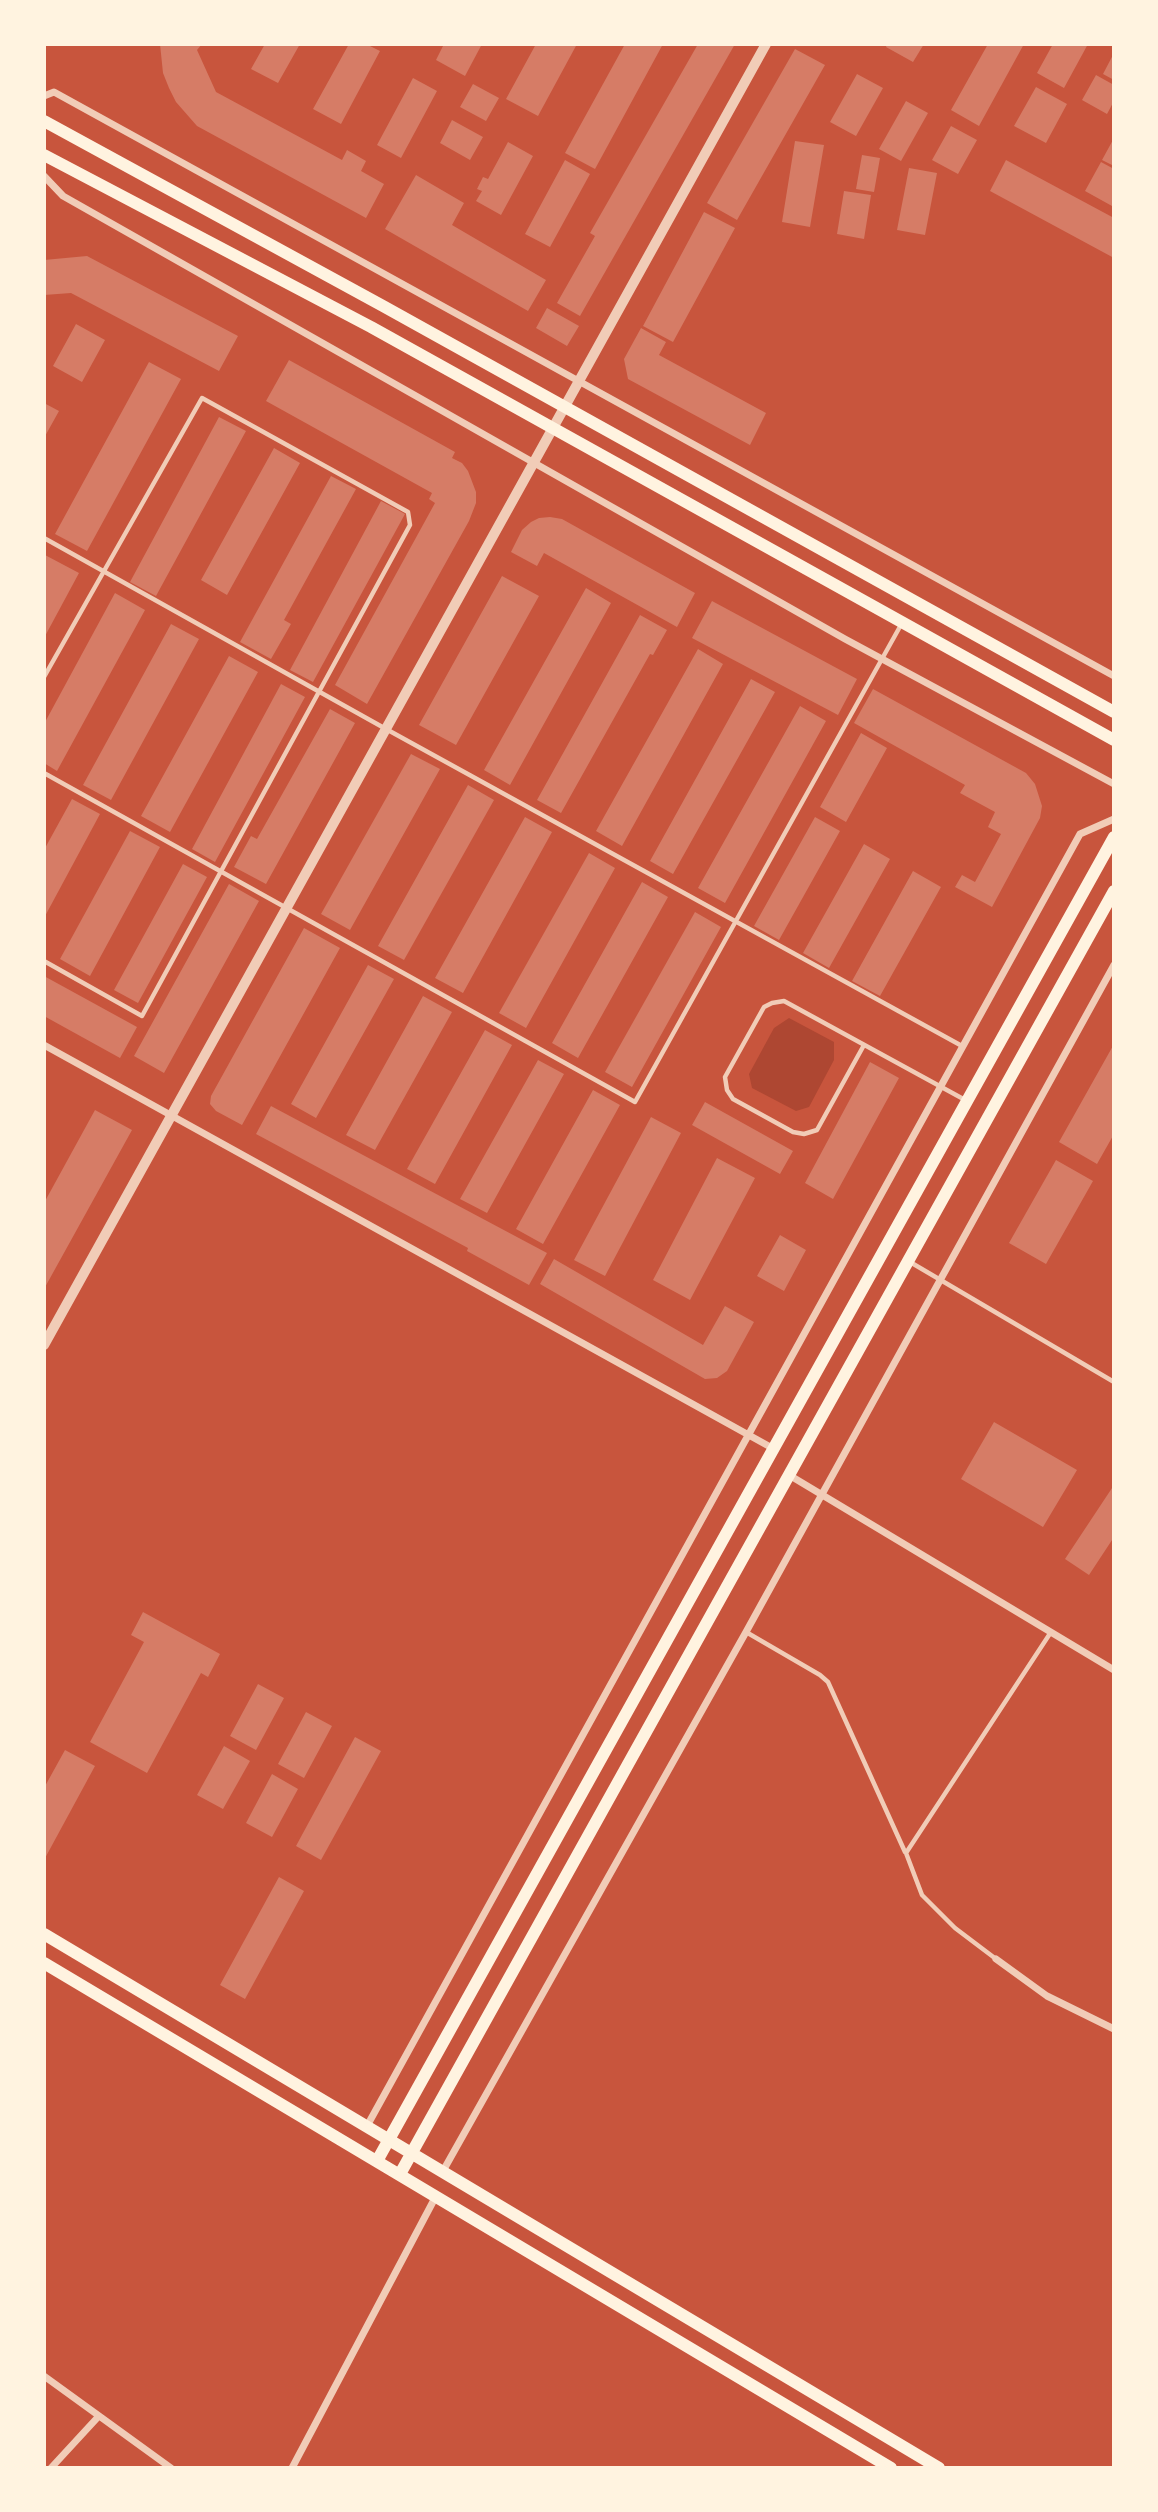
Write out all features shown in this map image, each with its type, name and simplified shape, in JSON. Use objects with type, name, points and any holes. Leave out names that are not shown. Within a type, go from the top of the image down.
[{"type":"main road","points":[[44,121],[1114,712]]},
{"type":"main road","points":[[44,155],[370,327],[1114,740]]},
{"type":"main road","points":[[377,2161],[1114,837]]},
{"type":"main road","points":[[400,2174],[1114,891]]},
{"type":"main road","points":[[44,1934],[939,2468]]},
{"type":"main road","points":[[44,1963],[891,2468]]},
{"type":"street","points":[[44,1345],[766,44]]},
{"type":"street","points":[[44,96],[54,92],[1114,676]]},
{"type":"street","points":[[44,176],[62,196],[882,659],[1114,784]]},
{"type":"street","points":[[367,2126],[1080,834],[1114,819]]},
{"type":"street","points":[[443,2171],[746,1632],[1114,965]]},
{"type":"street","points":[[44,1045],[774,1449]]},
{"type":"street","points":[[789,1475],[1114,1670]]},
{"type":"street","points":[[996,1959],[1047,1996],[1114,2029]]},
{"type":"street","points":[[292,2468],[436,2196]]},
{"type":"street","points":[[44,2376],[172,2468]]},
{"type":"street","points":[[51,2468],[98,2417]]},
{"type":"lane","points":[[44,677],[202,398],[408,512],[410,525],[142,1016],[44,961]]},
{"type":"lane","points":[[44,538],[963,1046]]},
{"type":"lane","points":[[44,773],[635,1102],[902,622]]},
{"type":"lane","points":[[864,1045],[817,1130],[810,1134],[793,1132],[733,1099],[727,1090],[725,1077],[764,1007],[784,1001],[967,1101]]},
{"type":"lane","points":[[908,1261],[1114,1382]]},
{"type":"lane","points":[[746,1632],[828,1682],[906,1853],[922,1895],[955,1928],[996,1959]]},
{"type":"lane","points":[[906,1853],[1051,1632]]},
{"type":"shaded area","points":[[789,1018],[834,1042],[834,1060],[809,1107],[796,1111],[752,1088],[749,1074],[774,1028]]},
{"type":"building","points":[[160,44],[202,44],[197,50],[216,92],[342,160],[347,150],[366,161],[361,171],[384,184],[366,218],[197,126],[176,102],[169,88],[163,73]]},
{"type":"building","points":[[265,44],[300,44],[278,83],[251,69]]},
{"type":"building","points":[[349,44],[366,44],[380,51],[341,124],[313,109]]},
{"type":"building","points":[[444,44],[482,44],[465,76],[436,60]]},
{"type":"building","points":[[536,44],[577,44],[538,116],[506,99]]},
{"type":"building","points":[[625,44],[663,44],[595,169],[565,153]]},
{"type":"building","points":[[698,44],[735,44],[580,316],[557,303],[595,236],[590,233]]},
{"type":"building","points":[[887,44],[924,44],[913,62],[886,47]]},
{"type":"building","points":[[988,44],[1024,44],[979,126],[951,110]]},
{"type":"building","points":[[1053,44],[1088,44],[1064,88],[1037,73]]},
{"type":"building","points":[[795,49],[825,65],[737,220],[707,203]]},
{"type":"building","points":[[1114,53],[1114,80],[1103,74]]},
{"type":"building","points":[[857,74],[883,88],[856,136],[830,122]]},
{"type":"building","points":[[1096,75],[1114,85],[1114,101],[1107,114],[1082,100]]},
{"type":"building","points":[[413,78],[437,91],[401,158],[377,145]]},
{"type":"building","points":[[473,84],[499,98],[486,121],[460,107]]},
{"type":"building","points":[[1036,87],[1067,104],[1046,143],[1014,126]]},
{"type":"building","points":[[906,101],[928,113],[901,161],[879,149]]},
{"type":"building","points":[[452,120],[483,137],[470,160],[440,143]]},
{"type":"building","points":[[951,126],[977,140],[958,174],[932,160]]},
{"type":"building","points":[[1114,138],[1114,166],[1102,160]]},
{"type":"building","points":[[795,141],[824,145],[810,227],[782,222]]},
{"type":"building","points":[[508,142],[533,156],[501,215],[476,201],[482,191],[477,189],[483,177],[488,179]]},
{"type":"building","points":[[862,155],[880,158],[874,192],[856,189]]},
{"type":"building","points":[[565,160],[590,174],[550,247],[525,234]]},
{"type":"building","points":[[1006,160],[1114,218],[1114,258],[990,191]]},
{"type":"building","points":[[1101,162],[1114,169],[1112,206],[1085,191]]},
{"type":"building","points":[[909,168],[937,173],[925,235],[897,230]]},
{"type":"building","points":[[416,175],[464,203],[452,225],[546,280],[528,311],[385,229]]},
{"type":"building","points":[[844,191],[871,195],[864,239],[837,234]]},
{"type":"building","points":[[704,212],[735,228],[673,342],[643,326]]},
{"type":"building","points":[[87,256],[238,336],[219,371],[71,293],[44,295],[44,260]]},
{"type":"building","points":[[547,308],[579,326],[567,346],[536,328]]},
{"type":"building","points":[[76,324],[105,340],[82,382],[53,366]]},
{"type":"building","points":[[641,328],[666,342],[659,355],[766,413],[750,445],[628,379],[624,359]]},
{"type":"building","points":[[289,360],[455,452],[452,458],[462,463],[468,471],[476,492],[476,503],[469,521],[367,704],[335,685],[435,503],[429,499],[432,493],[266,401]]},
{"type":"building","points":[[149,362],[181,379],[87,551],[55,534]]},
{"type":"building","points":[[44,403],[59,411],[44,438]]},
{"type":"building","points":[[219,417],[246,431],[156,596],[130,582]]},
{"type":"building","points":[[274,448],[300,463],[227,595],[201,580]]},
{"type":"building","points":[[331,476],[356,489],[284,620],[291,624],[271,659],[240,642]]},
{"type":"building","points":[[381,501],[405,514],[313,682],[290,670]]},
{"type":"building","points":[[539,518],[562,519],[695,593],[677,627],[544,553],[537,566],[511,552],[522,530]]},
{"type":"building","points":[[45,555],[79,573],[44,638],[44,557]]},
{"type":"building","points":[[502,576],[539,596],[456,745],[419,725]]},
{"type":"building","points":[[586,588],[611,603],[510,785],[484,770]]},
{"type":"building","points":[[115,593],[145,610],[57,771],[44,763],[44,724]]},
{"type":"building","points":[[712,601],[857,679],[838,715],[692,638]]},
{"type":"building","points":[[640,615],[667,630],[653,655],[650,654],[561,813],[537,800]]},
{"type":"building","points":[[171,624],[199,639],[111,800],[83,785]]},
{"type":"building","points":[[698,649],[723,664],[622,846],[596,831]]},
{"type":"building","points":[[229,656],[258,672],[170,832],[141,816]]},
{"type":"building","points":[[751,679],[775,692],[673,874],[650,861]]},
{"type":"building","points":[[281,684],[305,697],[215,862],[192,849]]},
{"type":"building","points":[[873,689],[1026,773],[1035,784],[1042,806],[1040,818],[992,907],[955,887],[962,875],[975,882],[1001,834],[988,827],[995,812],[960,793],[965,785],[854,723]]},
{"type":"building","points":[[800,706],[826,721],[725,903],[698,888]]},
{"type":"building","points":[[330,709],[355,723],[266,884],[234,867],[251,836],[257,839]]},
{"type":"building","points":[[861,733],[887,748],[846,822],[820,807]]},
{"type":"building","points":[[411,754],[440,769],[350,930],[321,914]]},
{"type":"building","points":[[468,785],[494,800],[404,960],[378,946]]},
{"type":"building","points":[[72,799],[100,814],[44,918],[44,850]]},
{"type":"building","points":[[525,817],[552,832],[463,993],[435,978]]},
{"type":"building","points":[[815,817],[840,831],[779,940],[754,926]]},
{"type":"building","points":[[130,831],[160,847],[90,976],[60,959]]},
{"type":"building","points":[[864,844],[890,859],[829,968],[803,953]]},
{"type":"building","points":[[589,853],[615,868],[526,1028],[499,1013]]},
{"type":"building","points":[[183,864],[207,877],[138,1003],[114,990]]},
{"type":"building","points":[[913,871],[941,887],[880,996],[852,981]]},
{"type":"building","points":[[642,882],[668,897],[578,1058],[552,1043]]},
{"type":"building","points":[[229,884],[259,901],[164,1073],[134,1056]]},
{"type":"building","points":[[695,912],[721,927],[632,1087],[605,1072]]},
{"type":"building","points":[[304,928],[340,948],[242,1125],[216,1111],[210,1104],[211,1096]]},
{"type":"building","points":[[368,965],[394,979],[316,1118],[291,1104]]},
{"type":"building","points":[[44,976],[137,1027],[120,1058],[44,1016]]},
{"type":"building","points":[[423,996],[452,1012],[375,1150],[346,1135]]},
{"type":"building","points":[[485,1030],[512,1045],[435,1184],[407,1169]]},
{"type":"building","points":[[1114,1044],[1114,1134],[1097,1164],[1059,1142]]},
{"type":"building","points":[[538,1060],[564,1074],[487,1213],[460,1199]]},
{"type":"building","points":[[870,1062],[899,1078],[833,1199],[805,1183]]},
{"type":"building","points":[[593,1090],[620,1105],[543,1244],[516,1229]]},
{"type":"building","points":[[705,1102],[793,1151],[780,1174],[692,1125]]},
{"type":"building","points":[[271,1106],[547,1253],[529,1285],[467,1251],[468,1248],[256,1134]]},
{"type":"building","points":[[95,1110],[132,1130],[44,1289],[44,1203]]},
{"type":"building","points":[[651,1117],[681,1133],[605,1276],[574,1260]]},
{"type":"building","points":[[717,1158],[755,1178],[690,1300],[653,1280]]},
{"type":"building","points":[[1056,1160],[1093,1181],[1046,1264],[1009,1243]]},
{"type":"building","points":[[780,1235],[806,1250],[784,1291],[757,1276]]},
{"type":"building","points":[[554,1259],[703,1345],[725,1306],[754,1322],[727,1371],[717,1378],[705,1379],[540,1284]]},
{"type":"building","points":[[994,1422],[1077,1470],[1043,1527],[961,1479]]},
{"type":"building","points":[[1114,1485],[1114,1537],[1089,1575],[1065,1559]]},
{"type":"building","points":[[143,1612],[220,1654],[208,1677],[201,1673],[147,1773],[90,1742],[144,1642],[131,1635]]},
{"type":"building","points":[[258,1684],[284,1698],[256,1750],[230,1736]]},
{"type":"building","points":[[306,1712],[332,1726],[304,1778],[278,1764]]},
{"type":"building","points":[[355,1737],[381,1751],[321,1860],[296,1846]]},
{"type":"building","points":[[224,1746],[250,1761],[223,1809],[197,1795]]},
{"type":"building","points":[[65,1750],[95,1766],[44,1860],[44,1788]]},
{"type":"building","points":[[272,1774],[298,1789],[272,1837],[246,1823]]},
{"type":"building","points":[[279,1877],[304,1891],[245,1999],[220,1985]]}]
